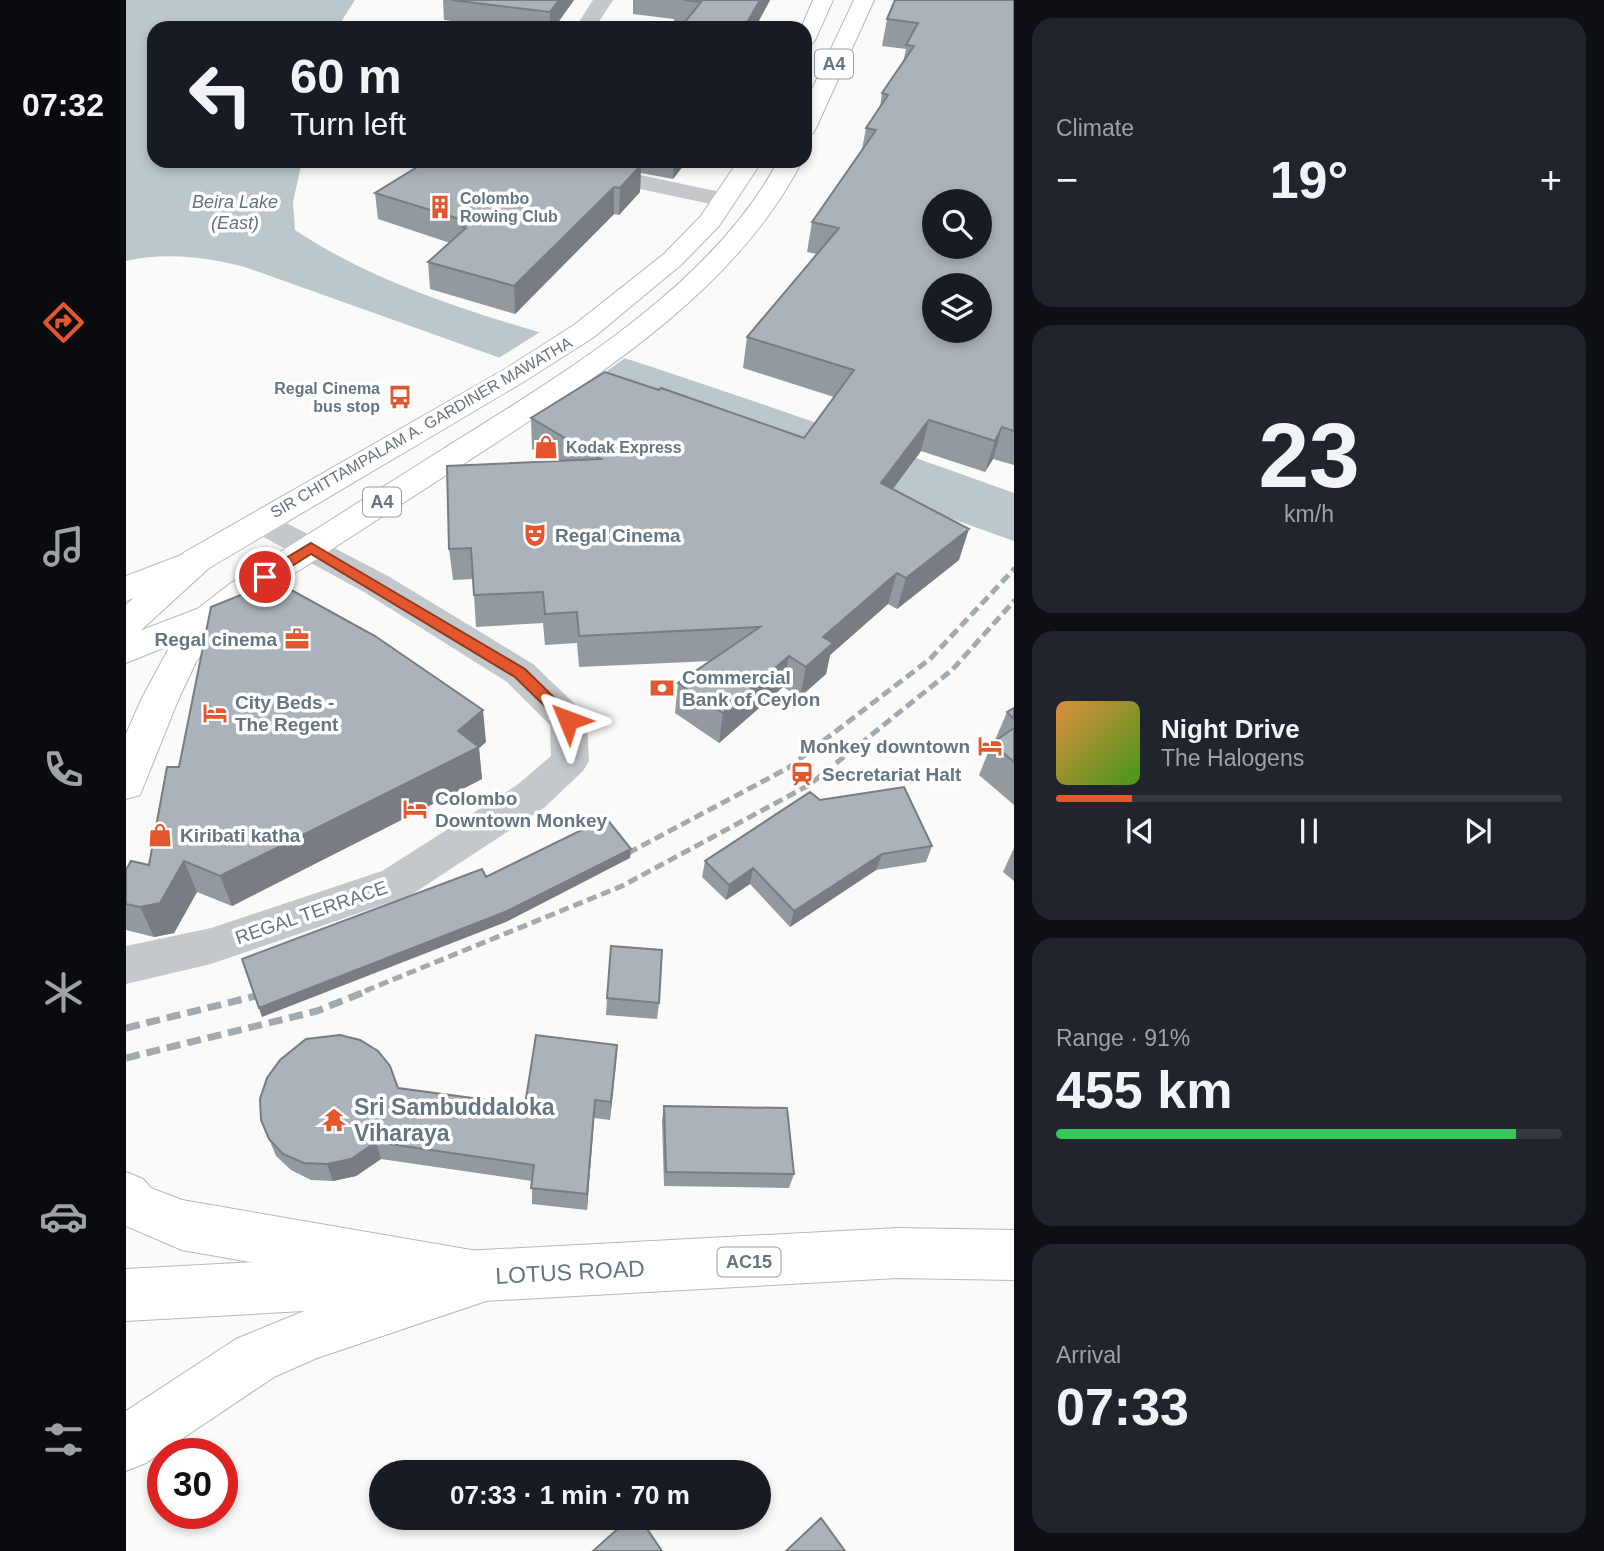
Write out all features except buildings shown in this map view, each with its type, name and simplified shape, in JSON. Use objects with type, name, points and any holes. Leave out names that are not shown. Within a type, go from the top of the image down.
[{"type":"main road","name":"A4","points":[[812,24],[823,0]]},
{"type":"main road","name":"A4","points":[[812,113],[864,0]]},
{"type":"main road","name":"SIR CHITTAMPALAM A. GARDINER MAWATHA","points":[[197,560],[515,375],[584,331],[673,259],[710,221],[746,168]]},
{"type":"main road","name":"SIR CHITTAMPALAM A. GARDINER MAWATHA","points":[[210,616],[311,547],[556,390],[620,344],[711,270],[748,230],[777,189],[787,168]]},
{"type":"main road","points":[[126,589],[197,560]]},
{"type":"main road","points":[[126,624],[197,560]]},
{"type":"main road","points":[[126,650],[210,616]]},
{"type":"main road","points":[[126,784],[159,699],[210,616]]},
{"type":"main road","points":[[126,1196],[134,1205],[182,1226],[483,1278]]},
{"type":"main road","name":"LOTUS ROAD","points":[[126,1295],[483,1278],[898,1253],[1014,1255]]},
{"type":"main road","points":[[126,1443],[256,1358],[314,1332],[483,1278]]},
{"type":"street","points":[[590,21],[603,0]]},
{"type":"street","points":[[574,168],[725,200]]},
{"type":"street","points":[[260,522],[311,547]]},
{"type":"street","name":"REGAL TERRACE","points":[[126,965],[211,946],[396,883],[531,796],[570,761],[568,720],[520,673],[311,547]]},
{"type":"water","name":"Beira Lake (East)","points":[[126,0],[355,0],[342,21],[147,21],[147,168],[300,168],[293,202],[295,230],[336,255],[378,276],[467,310],[695,381],[1014,493],[1014,541],[245,267],[186,257],[126,261]]},
{"type":"pier","points":[[543,330],[628,356],[580,390],[494,361]]},
{"type":"railway","points":[[615,860],[788,768],[930,659],[1014,569]]},
{"type":"railway","points":[[365,991],[622,886],[809,785],[952,670],[1014,601]]},
{"type":"railway","points":[[126,1058],[317,1011],[369,990]]},
{"type":"railway","points":[[126,1028],[272,992]]},
{"type":"place","name":"Colombo Rowing Club","points":[[440,207]]},
{"type":"place","name":"Regal Cinema bus stop","points":[[400,397]]},
{"type":"place","name":"Kodak Express","points":[[546,447]]},
{"type":"place","name":"Regal Cinema","points":[[535,535]]},
{"type":"place","name":"Regal cinema","points":[[297,639]]},
{"type":"place","name":"Commercial Bank of Ceylon","points":[[662,688]]},
{"type":"place","name":"City Beds - The Regent","points":[[215,713]]},
{"type":"place","name":"Monkey downtown","points":[[990,746]]},
{"type":"place","name":"Secretariat Halt","points":[[802,774]]},
{"type":"place","name":"Colombo Downtown Monkey","points":[[415,809]]},
{"type":"place","name":"Kiribati katha","points":[[160,835]]},
{"type":"place","name":"Sri Sambuddaloka Viharaya","points":[[334,1120]]},
{"type":"route","points":[[265,577],[311,547],[520,673],[568,720]]}]
